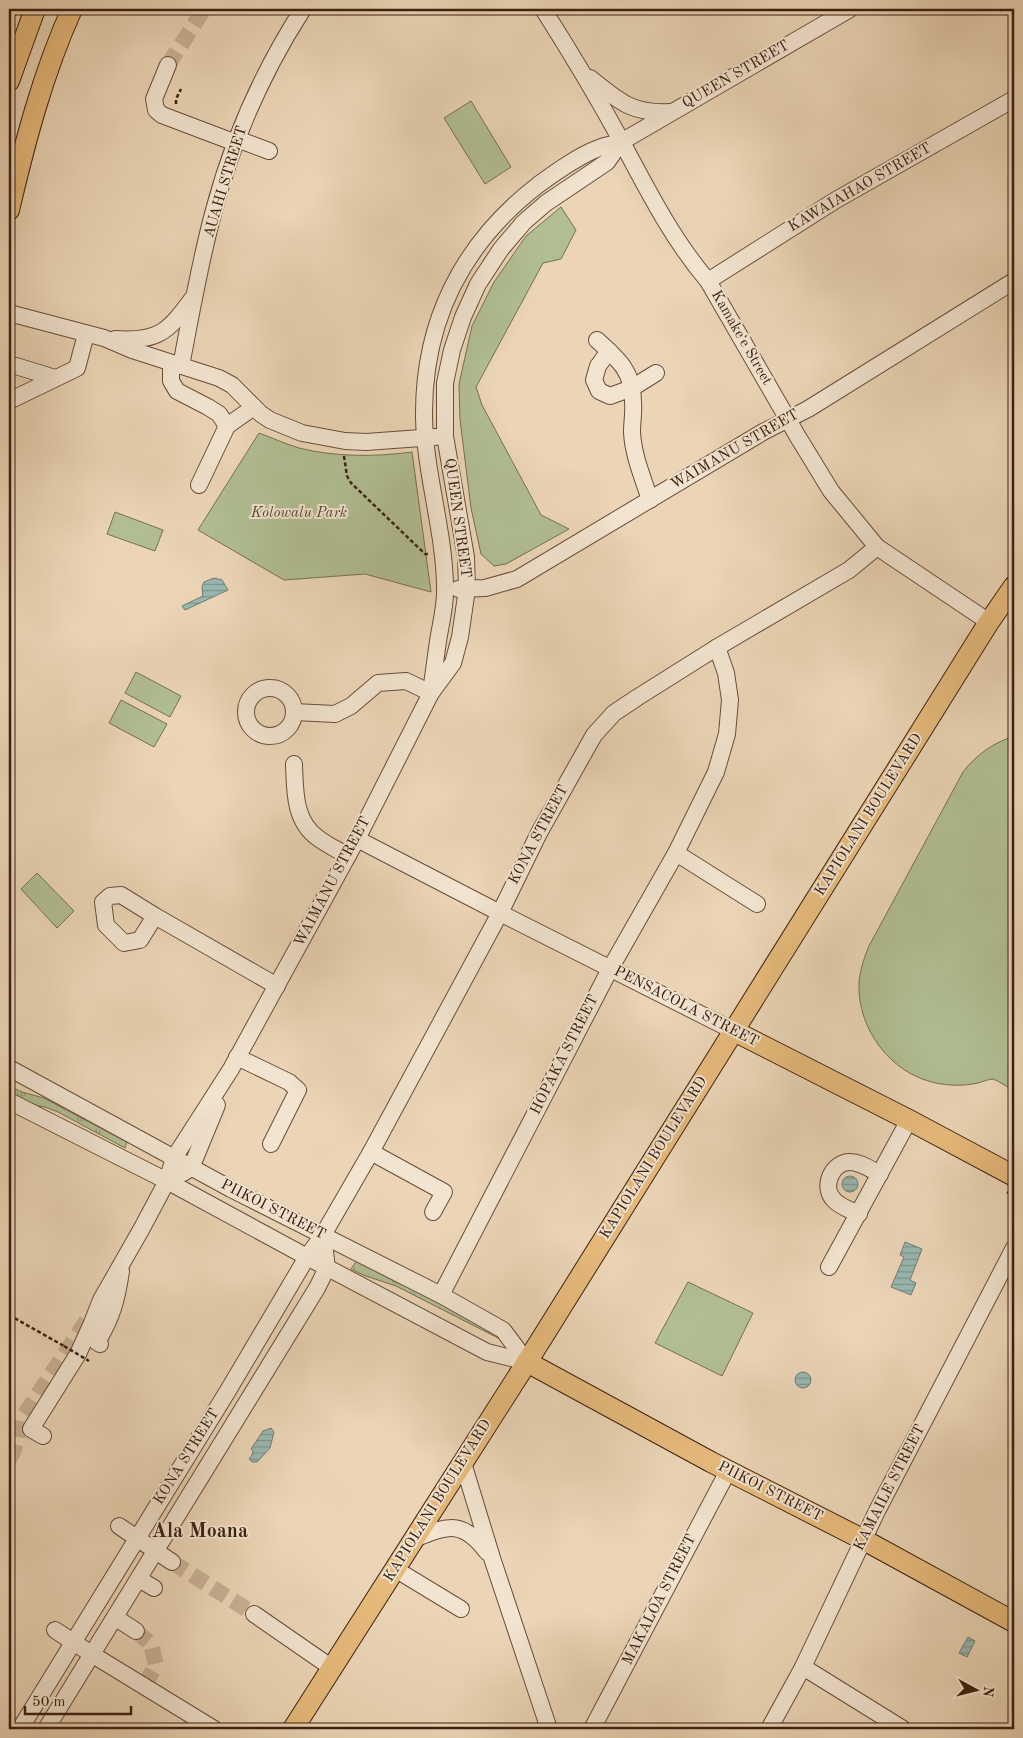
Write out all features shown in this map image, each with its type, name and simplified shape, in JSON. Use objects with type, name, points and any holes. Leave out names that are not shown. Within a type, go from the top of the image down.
[{"type":"main road","points":[[9,81],[35,9]]},
{"type":"main road","points":[[9,210],[35,108],[72,9]]},
{"type":"main road","name":"KAPIOLANI BOULEVARD","points":[[293,1729],[527,1362],[989,622],[1014,586]]},
{"type":"main road","name":"PENSACOLA STREET","points":[[734,1031],[1014,1176]]},
{"type":"main road","name":"PIIKOI STREET","points":[[527,1362],[728,1471],[864,1540],[1014,1621]]},
{"type":"street","name":"AUAHI STREET","points":[[227,426],[219,414],[176,391],[172,381],[196,293],[214,209],[237,141],[263,80],[303,9]]},
{"type":"street","name":"Kamakeʻe Street","points":[[543,9],[584,73],[675,236],[692,262],[708,281],[787,419],[831,491],[877,547],[989,622]]},
{"type":"street","name":"QUEEN STREET","points":[[431,693],[446,588],[443,553],[425,438],[425,382],[432,342],[444,306],[461,268],[484,237],[505,214],[558,170],[600,147],[622,142],[850,9]]},
{"type":"street","points":[[168,66],[154,99],[156,110],[162,115],[270,151]]},
{"type":"street","points":[[584,73],[629,107],[653,112],[672,112]]},
{"type":"street","name":"KAWAIAHAO STREET","points":[[708,281],[836,200],[1014,99]]},
{"type":"street","name":"QUEEN STREET","points":[[431,693],[453,663],[460,637],[467,589],[466,557],[445,436],[445,383],[452,350],[463,317],[478,284],[501,249],[524,222],[546,203],[607,162],[622,142]]},
{"type":"street","name":"WAIMANU STREET","points":[[446,588],[485,588],[517,579],[787,419],[808,409],[1014,281]]},
{"type":"street","points":[[104,338],[144,339],[164,331],[176,320],[196,293]]},
{"type":"street","name":"QUEEN STREET","points":[[9,313],[104,338],[132,350],[218,378],[232,385],[261,414],[270,420],[302,433],[345,441],[366,442],[445,436]]},
{"type":"street","points":[[9,401],[77,368],[86,334]]},
{"type":"street","points":[[650,500],[634,448],[632,432],[632,388],[631,381],[622,363],[603,346],[594,380],[599,391],[610,396],[632,388],[656,373]]},
{"type":"street","points":[[9,366],[16,366],[55,378]]},
{"type":"street","points":[[199,485],[227,426],[254,407]]},
{"type":"street","name":"KONA STREET","points":[[20,1729],[233,1382],[307,1257],[324,1235],[500,913],[539,832],[594,734],[614,713],[716,648],[848,570],[877,547]]},
{"type":"street","name":"HOPAKA STREET","points":[[441,1295],[610,969],[676,854],[716,772],[726,734],[730,709],[730,692],[723,662],[716,648]]},
{"type":"street","points":[[294,712],[335,714],[351,706],[378,683],[406,681],[431,693]]},
{"type":"street","name":"WAIMANU STREET","points":[[43,1436],[30,1429],[78,1354],[101,1300],[168,1181],[174,1158],[234,1063],[277,986],[357,839],[431,693]]},
{"type":"street","points":[[294,764],[295,796],[302,823],[317,838],[348,856]]},
{"type":"street","name":"PENSACOLA STREET","points":[[357,839],[734,1031]]},
{"type":"street","points":[[676,854],[757,904]]},
{"type":"street","points":[[154,916],[277,986]]},
{"type":"street","points":[[234,1063],[289,1082],[298,1090],[271,1144]]},
{"type":"street","name":"WAIMANU STREET","points":[[191,1168],[234,1063]]},
{"type":"street","name":"PIIKOI STREET","points":[[9,1068],[191,1168],[441,1295],[503,1330],[527,1362]]},
{"type":"street","name":"PIIKOI STREET","points":[[9,1100],[168,1181],[327,1268],[487,1352],[527,1362]]},
{"type":"street","points":[[829,1268],[909,1120]]},
{"type":"street","points":[[371,1152],[444,1192],[433,1212]]},
{"type":"street","points":[[858,1214],[834,1200],[830,1194],[828,1186],[832,1172],[838,1166],[852,1162],[880,1174]]},
{"type":"street","points":[[168,1181],[191,1168]]},
{"type":"street","points":[[324,1235],[327,1268]]},
{"type":"street","name":"KAMAILE STREET","points":[[769,1729],[803,1667],[877,1511],[1014,1248]]},
{"type":"street","points":[[100,1344],[97,1342],[107,1327],[117,1301],[123,1262]]},
{"type":"street","name":"KONA STREET","points":[[46,1729],[116,1618],[317,1288],[327,1268]]},
{"type":"street","points":[[463,1463],[492,1558],[549,1729]]},
{"type":"street","name":"MAKALOA STREET","points":[[592,1729],[728,1471]]},
{"type":"street","points":[[119,1526],[172,1562]]},
{"type":"street","points":[[415,1539],[436,1529],[461,1529],[472,1534],[492,1558]]},
{"type":"street","points":[[395,1569],[461,1609]]},
{"type":"street","points":[[139,1579],[157,1592]]},
{"type":"street","points":[[254,1614],[332,1668]]},
{"type":"street","points":[[116,1618],[136,1631]]},
{"type":"street","points":[[55,1630],[93,1655],[146,1683],[214,1729]]},
{"type":"street","points":[[803,1667],[903,1729]]},
{"type":"path","points":[[343,454],[347,476],[354,487],[425,554],[443,553]]},
{"type":"path","points":[[9,1315],[89,1361]]},
{"type":"green space","points":[[471,101],[511,167],[485,184],[444,118]]},
{"type":"green space","points":[[561,207],[576,230],[561,259],[543,263],[476,387],[482,405],[541,515],[569,529],[506,564],[494,566],[481,554],[471,508],[460,420],[459,384],[472,326],[494,282],[526,236]]},
{"type":"green space","name":"Kolowalu Park","points":[[259,433],[299,448],[341,455],[384,455],[412,452],[431,592],[365,574],[284,580],[198,530]]},
{"type":"green space","points":[[115,512],[163,530],[155,551],[107,534]]},
{"type":"green space","points":[[136,672],[181,696],[170,717],[125,693]]},
{"type":"green space","points":[[121,700],[167,724],[154,747],[109,723]]},
{"type":"green space","points":[[1014,736],[1014,1088],[1013,1090],[993,1079],[962,1085],[936,1083],[920,1078],[905,1070],[891,1060],[880,1047],[864,1017],[860,1000],[859,983],[861,969],[869,946],[963,772],[973,760],[986,750]]},
{"type":"green space","points":[[37,873],[74,911],[57,928],[21,889]]},
{"type":"green space","points":[[9,1086],[44,1098],[127,1142],[125,1148],[58,1112],[45,1107],[30,1105],[9,1093]]},
{"type":"green space","points":[[358,1259],[500,1336],[500,1339],[396,1286],[351,1269]]},
{"type":"green space","points":[[688,1282],[753,1313],[722,1376],[655,1343]]},
{"type":"water","points":[[214,578],[222,580],[228,590],[185,610],[182,606],[203,596],[202,587],[204,582]]},
{"type":"water","points":[[850,1176],[856,1178],[858,1184],[856,1190],[850,1192],[844,1190],[842,1184],[844,1178]]},
{"type":"water","points":[[905,1242],[922,1249],[910,1280],[916,1283],[911,1295],[891,1287],[904,1257],[900,1255]]},
{"type":"water","points":[[803,1372],[809,1374],[811,1380],[809,1386],[803,1388],[797,1386],[795,1380],[797,1374]]},
{"type":"water","points":[[271,1428],[274,1432],[270,1448],[257,1462],[252,1462],[249,1459],[253,1451],[251,1449],[263,1431]]},
{"type":"water","points":[[968,1637],[975,1641],[967,1657],[959,1653]]},
{"type":"tunnel","points":[[168,65],[204,9]]},
{"type":"tunnel","points":[[9,1459],[14,1450],[21,1420],[91,1314]]},
{"type":"tunnel","points":[[172,1562],[254,1614]]},
{"type":"tunnel","points":[[136,1631],[151,1644],[156,1665],[148,1679]]},
{"type":"district","name":"Ala Moana","points":[[200,1532]]}]
